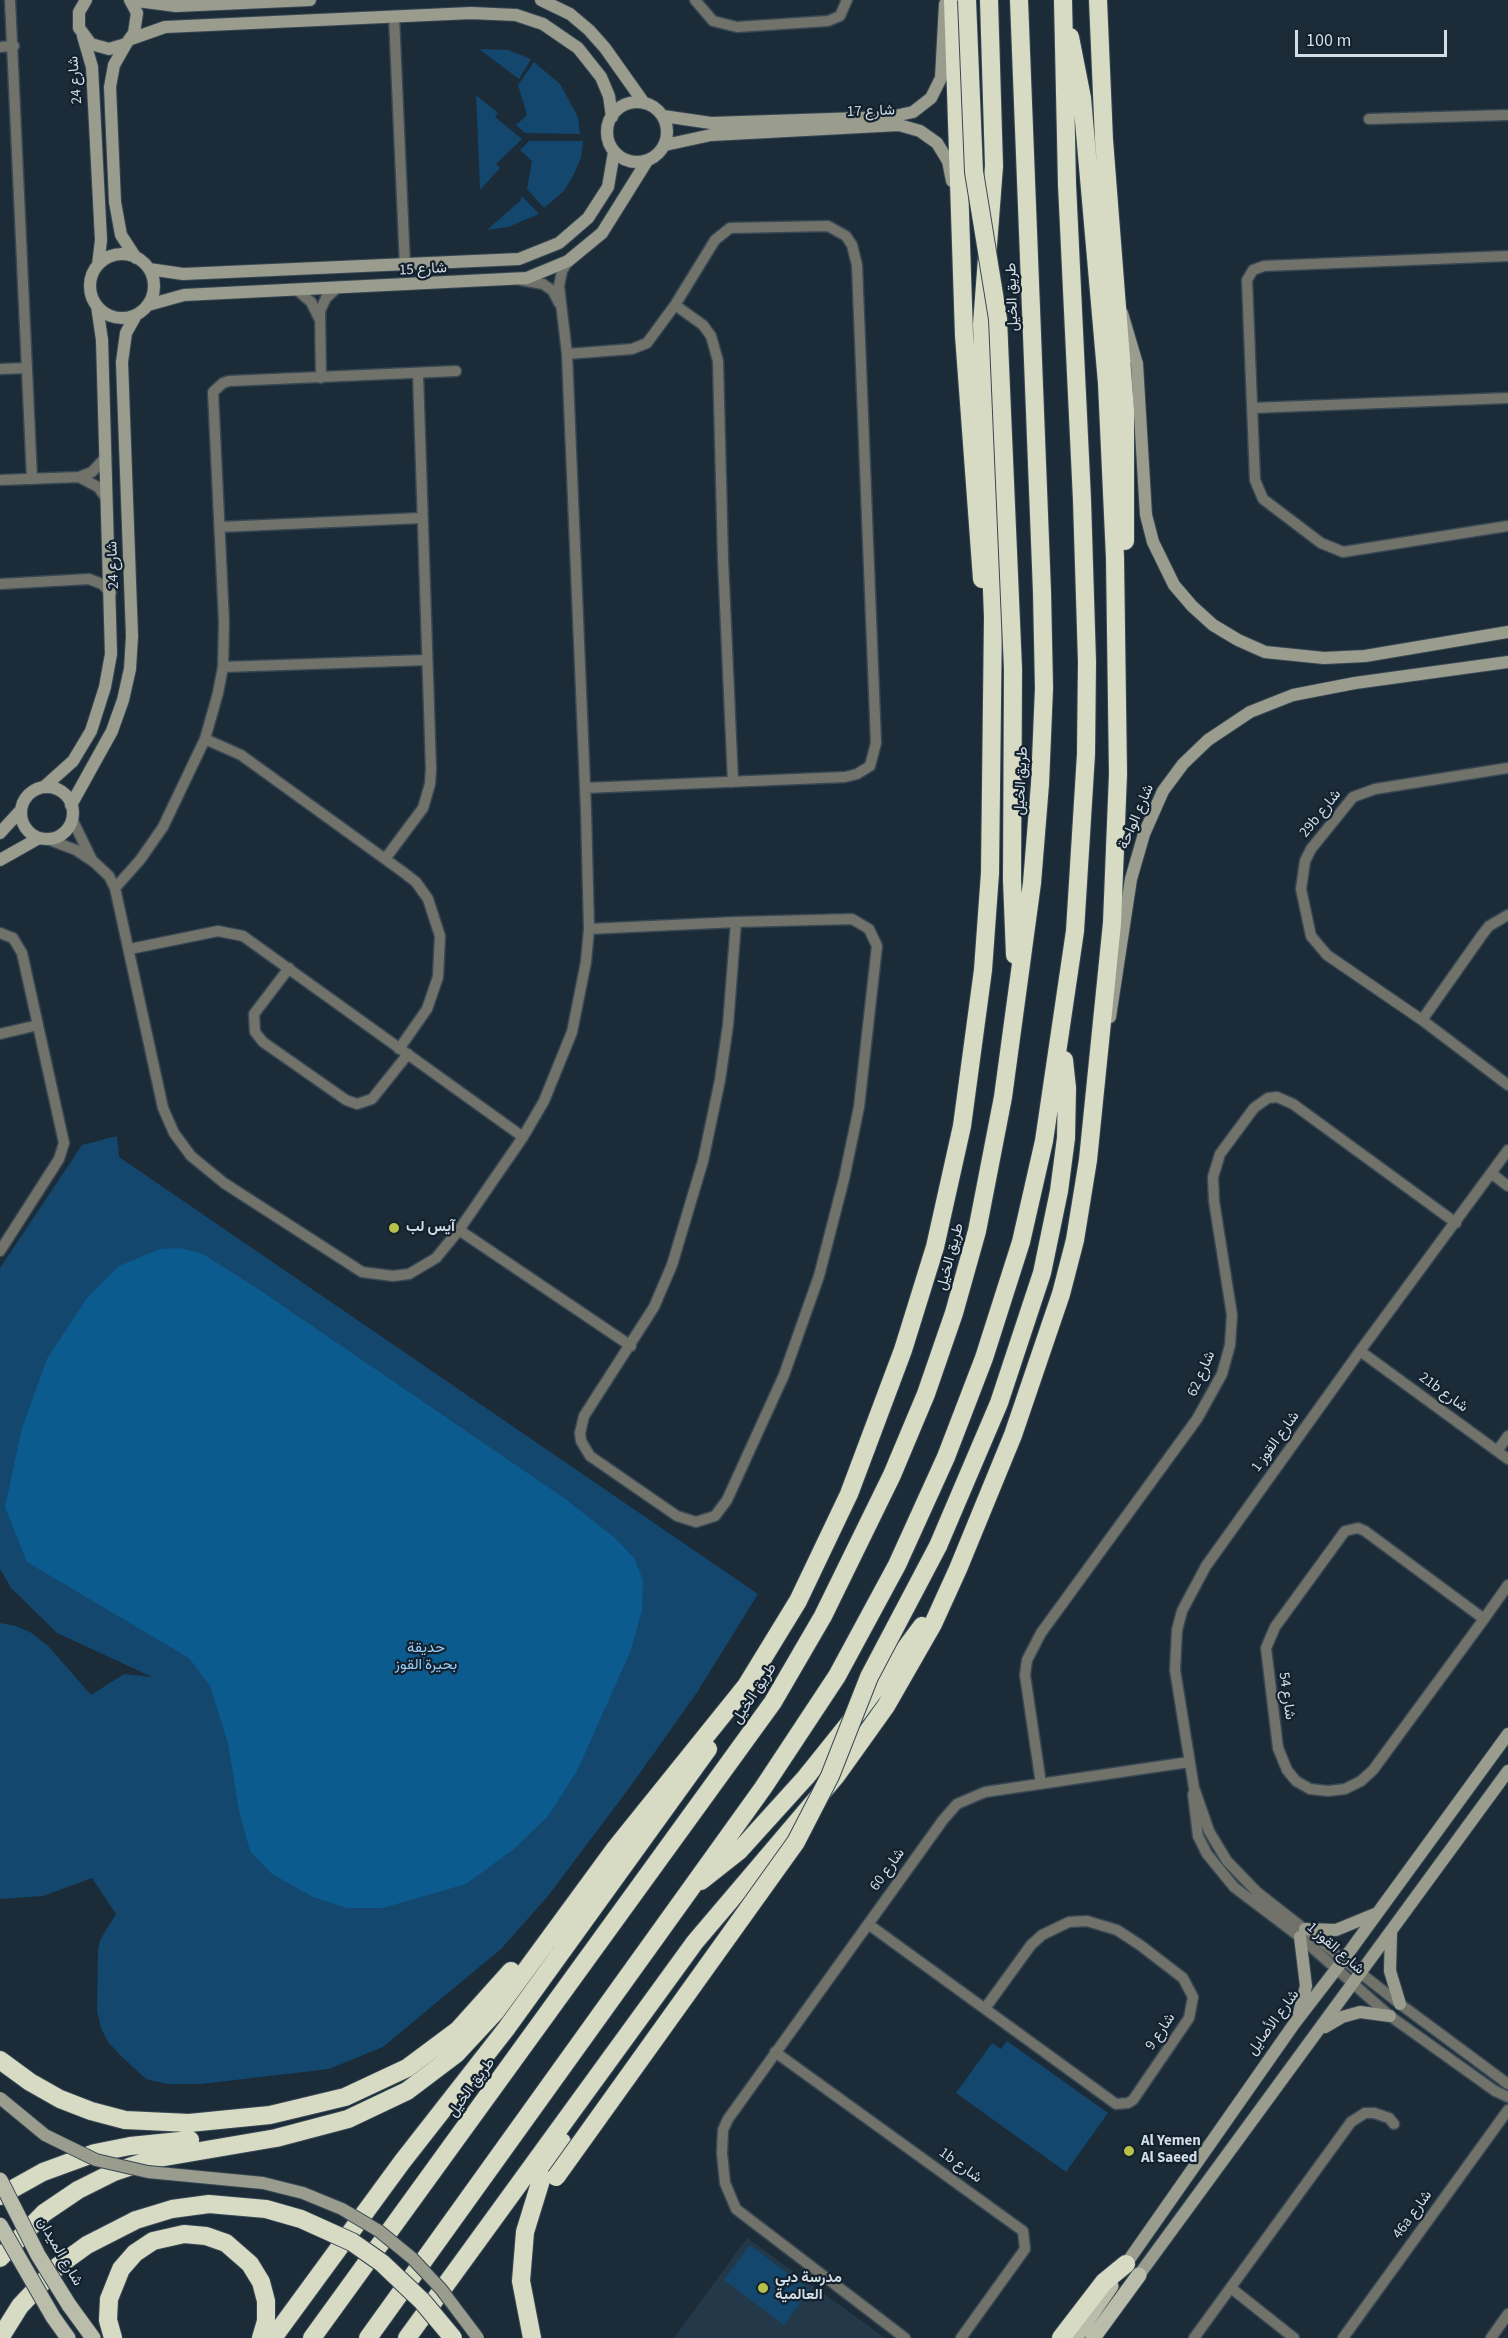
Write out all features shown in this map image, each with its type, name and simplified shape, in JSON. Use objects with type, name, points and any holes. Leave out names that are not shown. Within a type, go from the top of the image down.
[{"type":"highway","points":[[953,0],[964,344],[975,503],[992,647]]},
{"type":"highway","points":[[967,0],[974,172],[998,319],[1013,669],[1012,908],[1019,992]]},
{"type":"highway","points":[[0,2258],[29,2227],[53,2207],[78,2190],[114,2172],[173,2154],[306,2131],[348,2119],[406,2091],[441,2067],[483,2026],[645,1810],[726,1712],[781,1631],[832,1532],[884,1403],[935,1247],[962,1126],[983,970],[990,873],[993,561],[982,324],[994,166],[989,0]]},
{"type":"highway","name":"طريق الخيل","points":[[312,2338],[748,1739],[791,1673],[823,1616],[910,1433],[954,1313],[986,1189],[1019,992],[1037,834],[1044,688],[1042,592],[1019,0]]},
{"type":"highway","points":[[368,2338],[789,1751],[837,1676],[885,1590],[934,1485],[977,1379],[1021,1242],[1044,1141],[1078,901],[1087,708],[1083,500],[1067,184],[1063,0]]},
{"type":"highway","points":[[1098,0],[1104,140],[1118,306],[1127,485],[1123,565],[1116,617]]},
{"type":"highway","points":[[407,2338],[695,1942],[836,1776],[871,1730],[907,1673],[947,1594],[1013,1435],[1061,1294],[1085,1186],[1112,923],[1117,824],[1116,617],[1111,441],[1100,278],[1080,78],[1063,19]]},
{"type":"highway","points":[[532,2338],[530,2258],[539,2216],[556,2177],[796,1842],[830,1776],[869,1677],[938,1546],[1003,1391],[1034,1301],[1049,1245],[1059,1191],[1067,1113],[1065,1071],[1060,1037]]},
{"type":"highway","points":[[692,1886],[730,1860],[806,1777],[947,1594]]},
{"type":"highway","points":[[273,2338],[402,2162],[506,2028],[697,1766],[726,1712]]},
{"type":"highway","points":[[532,2338],[523,2296],[522,2257],[529,2215],[542,2180],[560,2145],[659,2008],[736,1891]]},
{"type":"highway","points":[[0,2060],[30,2082],[60,2098],[91,2111],[125,2120],[189,2123],[243,2119],[297,2110],[366,2089],[424,2056],[472,2015],[527,1953],[549,1939]]},
{"type":"highway","points":[[0,2196],[60,2164],[113,2149],[306,2131]]},
{"type":"highway","points":[[0,2338],[20,2306],[58,2266],[102,2235],[136,2220],[172,2209],[209,2204],[247,2206],[284,2213],[319,2226],[359,2247],[396,2275],[422,2301],[453,2338]]},
{"type":"highway","points":[[113,2338],[108,2320],[109,2299],[121,2269],[144,2246],[163,2237],[184,2234],[206,2236],[226,2243],[250,2265],[261,2282],[266,2301],[266,2321],[261,2338]]},
{"type":"highway","points":[[1061,2338],[1104,2282],[1132,2270]]},
{"type":"highway","points":[[422,2301],[441,2338]]},
{"type":"main road","name":"شارع الميدان","points":[[0,2180],[38,2255],[93,2338]]},
{"type":"main road","points":[[0,2225],[53,2317],[68,2338]]},
{"type":"main road","name":"شارع الأصايل","points":[[1075,2338],[1132,2270]]},
{"type":"main road","name":"شارع الأصايل","points":[[1093,2338],[1132,2270]]},
{"type":"main road","points":[[1105,2338],[1134,2295],[1132,2270]]},
{"type":"street","points":[[10,0],[14,46],[32,479]]},
{"type":"street","points":[[130,0],[176,6],[310,0]]},
{"type":"street","points":[[130,0],[138,19],[114,65],[110,87],[114,191],[119,228],[136,258],[149,270],[154,287],[148,305],[136,315],[115,318],[97,306],[93,299],[91,281],[98,266],[105,260],[120,255],[136,258]]},
{"type":"street","points":[[695,0],[713,21],[737,27],[828,21],[840,16],[847,0]]},
{"type":"street","name":"17 شارع","points":[[663,116],[711,123],[890,117],[913,112],[931,98],[941,78],[945,0]]},
{"type":"street","name":"شارع 24","points":[[84,1],[78,20],[92,67],[100,240],[98,266]]},
{"type":"street","points":[[83,36],[91,44],[103,49],[115,48],[165,27],[501,13],[543,24],[573,44],[595,67],[609,96],[612,117],[607,135],[614,152],[626,160],[647,161],[654,157],[665,145],[668,130],[663,116],[658,110],[644,103],[594,35],[570,15],[547,1]]},
{"type":"street","points":[[394,16],[405,266]]},
{"type":"street","points":[[0,47],[14,46]]},
{"type":"street","points":[[612,117],[629,104],[644,103]]},
{"type":"street","points":[[1369,119],[1508,115]]},
{"type":"street","name":"17 شارع","points":[[665,145],[723,135],[892,125],[920,131],[942,149],[950,168],[963,276]]},
{"type":"street","name":"شارع 15","points":[[149,270],[183,274],[405,266],[513,260],[532,256],[559,243],[588,218],[602,198],[612,174],[614,152]]},
{"type":"street","name":"شارع 15","points":[[148,305],[184,295],[516,279],[541,273],[568,261],[606,228],[647,161]]},
{"type":"street","points":[[567,354],[640,347],[652,337],[715,240],[730,228],[828,225],[846,236],[856,255],[874,756],[870,766],[851,776],[585,788]]},
{"type":"street","points":[[1508,256],[1264,266],[1253,270],[1247,280],[1254,480],[1258,493],[1312,536],[1336,551],[1352,551],[1508,526]]},
{"type":"street","points":[[21,810],[23,824],[43,838],[76,850],[109,876],[115,888],[130,949],[163,1108],[178,1139],[201,1166],[348,1264],[377,1276],[409,1274],[423,1268],[436,1258],[459,1230],[523,1137],[552,1084],[572,1032],[583,988],[589,928],[585,788],[567,354],[560,278],[568,261]]},
{"type":"street","points":[[516,279],[537,282],[548,287],[562,308]]},
{"type":"street","points":[[321,378],[319,318],[322,304],[337,288]]},
{"type":"street","points":[[297,290],[311,302],[319,318]]},
{"type":"street","points":[[675,304],[703,325],[711,336],[718,360],[723,560],[733,782]]},
{"type":"street","name":"شارع 24","points":[[44,787],[73,760],[96,719],[111,654],[102,340],[97,306]]},
{"type":"street","points":[[1118,306],[1137,364],[1149,528],[1168,575],[1202,616],[1225,633],[1251,647],[1265,652],[1304,657],[1365,656],[1508,632]]},
{"type":"street","name":"شارع 24","points":[[71,805],[112,731],[123,700],[130,669],[132,636],[122,362],[126,333],[136,315]]},
{"type":"street","points":[[0,369],[27,368]]},
{"type":"street","points":[[115,888],[140,861],[163,827],[206,739],[223,667],[213,392],[223,383],[230,381],[456,371]]},
{"type":"street","points":[[384,859],[416,819],[430,784],[418,374]]},
{"type":"street","points":[[1252,408],[1508,398]]},
{"type":"street","points":[[0,480],[79,477],[98,468],[106,457]]},
{"type":"street","points":[[79,477],[98,487],[106,498]]},
{"type":"street","points":[[219,527],[421,518]]},
{"type":"street","points":[[0,584],[88,579],[102,584],[111,592]]},
{"type":"street","points":[[223,667],[426,660]]},
{"type":"street","name":"شارع الواحة","points":[[1100,1053],[1114,998],[1130,887],[1139,849],[1163,791],[1195,752],[1235,720],[1293,695],[1355,683],[1508,662]]},
{"type":"street","points":[[206,739],[241,755],[416,882],[428,898],[440,936],[438,977],[433,996],[403,1051],[372,1099],[357,1104],[346,1101],[267,1045],[255,1032],[254,1014],[289,968]]},
{"type":"street","name":"29b شارع","points":[[1508,768],[1364,792],[1344,805],[1305,861],[1301,888],[1304,913],[1311,936],[1318,946],[1508,1085]]},
{"type":"street","points":[[0,833],[21,810],[28,795],[44,787],[63,793],[71,805],[72,819],[94,862]]},
{"type":"street","points":[[0,860],[43,838],[63,833],[72,819]]},
{"type":"street","points":[[1422,1020],[1489,926],[1508,915]]},
{"type":"street","points":[[589,928],[736,922],[852,919],[862,923],[875,937],[877,956],[859,1107],[819,1276],[797,1342],[771,1407],[723,1509],[706,1521],[686,1521],[677,1516],[590,1456],[581,1441],[581,1424],[654,1307],[672,1265],[710,1134],[728,1025],[736,922]]},
{"type":"street","points":[[130,949],[206,932],[231,932],[253,942],[523,1137]]},
{"type":"street","points":[[0,933],[13,938],[20,948],[64,1143],[59,1159],[0,1251]]},
{"type":"street","points":[[0,1034],[38,1025]]},
{"type":"street","name":"شارع 62","points":[[1041,1784],[1024,1675],[1026,1660],[1041,1633],[1197,1419],[1222,1374],[1230,1345],[1232,1315],[1214,1201],[1213,1177],[1220,1154],[1254,1108],[1268,1098],[1277,1097],[1293,1104],[1456,1223]]},
{"type":"street","name":"شارع القوز 1","points":[[1508,1150],[1206,1566],[1182,1611],[1177,1630],[1175,1670],[1194,1788],[1193,1810],[1198,1836],[1219,1870],[1248,1900],[1344,1959],[1400,2004],[1508,2084]]},
{"type":"street","points":[[1492,1174],[1508,1186]]},
{"type":"street","points":[[459,1230],[631,1346]]},
{"type":"street","name":"21b شارع","points":[[1360,1351],[1508,1459]]},
{"type":"street","points":[[1497,1451],[1508,1436]]},
{"type":"street","name":"شارع 54","points":[[1484,1619],[1365,1531],[1358,1528],[1345,1531],[1268,1640],[1266,1663],[1278,1748],[1287,1770],[1296,1781],[1310,1789],[1328,1791],[1345,1789],[1361,1781],[1373,1770],[1484,1619],[1508,1586]]},
{"type":"street","name":"شارع الأصايل","points":[[1132,2270],[1294,2024],[1379,1912],[1508,1734]]},
{"type":"street","name":"شارع 60","points":[[905,2338],[736,2209],[725,2183],[722,2153],[723,2130],[728,2119],[957,1804],[975,1794],[1189,1762]]},
{"type":"street","name":"شارع الأصايل","points":[[1132,2270],[1319,2030],[1508,1771]]},
{"type":"street","points":[[1294,2024],[1304,1999],[1306,1986],[1302,1933],[1336,1930],[1379,1912]]},
{"type":"street","name":"شارع 9","points":[[868,1924],[986,2007],[1109,2100],[1122,2105],[1133,2100],[1189,2018],[1193,1997],[1183,1978],[1154,1956],[1117,1930],[1087,1921],[1069,1922],[1042,1935],[1031,1945],[986,2007]]},
{"type":"street","points":[[1390,1932],[1390,1971],[1400,2004]]},
{"type":"street","name":"شارع القوز 1","points":[[1302,1933],[1336,1970],[1390,2016],[1495,2091],[1508,2097]]},
{"type":"street","points":[[1319,2030],[1351,2014],[1369,2012],[1390,2016]]},
{"type":"street","name":"1b شارع","points":[[775,2052],[1023,2231],[1025,2249],[961,2338]]},
{"type":"street","points":[[0,2098],[45,2135],[96,2160],[148,2172],[263,2183],[303,2193],[342,2209],[379,2231],[412,2258],[441,2289],[478,2338]]},
{"type":"street","name":"46a شارع","points":[[1343,2338],[1508,2110]]},
{"type":"street","points":[[1194,2338],[1351,2122],[1358,2116],[1374,2113],[1389,2118],[1395,2124]]},
{"type":"street","points":[[1231,2288],[1294,2338]]},
{"type":"street","points":[[1491,2338],[1508,2314]]},
{"type":"shaded area","name":"حديقة بحيرة القوز","points":[[180,1248],[203,1254],[261,1291],[564,1498],[615,1538],[634,1558],[643,1580],[642,1610],[631,1650],[577,1771],[548,1816],[514,1849],[466,1884],[383,1908],[347,1908],[313,1897],[272,1874],[250,1851],[239,1811],[228,1743],[210,1686],[189,1658],[27,1562],[5,1507],[22,1428],[47,1359],[87,1298],[119,1266],[160,1249]]},
{"type":"shaded area","name":"مدرسة دبي العالمية","points":[[747,2238],[885,2338],[674,2338]]},
{"type":"green space","points":[[479,49],[508,50],[531,59],[519,79]]},
{"type":"green space","points":[[534,62],[560,84],[578,117],[580,134],[525,133],[516,125],[527,115],[518,85]]},
{"type":"green space","points":[[476,95],[498,113],[495,117],[522,139],[496,164],[500,168],[480,190]]},
{"type":"green space","points":[[529,141],[583,141],[581,158],[574,174],[564,191],[544,208],[527,189],[532,161],[520,150]]},
{"type":"green space","points":[[522,196],[539,214],[508,227],[487,230],[520,201]]},
{"type":"green space","name":"حديقة بحيرة القوز","points":[[117,1136],[119,1157],[758,1594],[696,1694],[627,1791],[548,1896],[501,1949],[383,2047],[329,2069],[201,2084],[167,2084],[146,2079],[108,2042],[101,2028],[97,2011],[98,1950],[100,1940],[116,1914],[92,1878],[43,1896],[0,1899],[0,1623],[16,1626],[32,1633],[49,1647],[91,1695],[124,1674],[152,1677],[57,1633],[11,1588],[0,1569],[0,1268],[82,1145]]},
{"type":"green space","points":[[1007,2041],[1108,2113],[1066,2172],[956,2093],[992,2043],[1001,2049]]},
{"type":"green space","points":[[750,2245],[810,2290],[784,2325],[724,2280]]},
{"type":"place","name":"آيس لب","points":[[394,1228]]},
{"type":"place","name":"Al Yemen Al Saeed","points":[[1129,2151]]},
{"type":"place","name":"مدرسة دبي العالمية","points":[[763,2288]]}]
